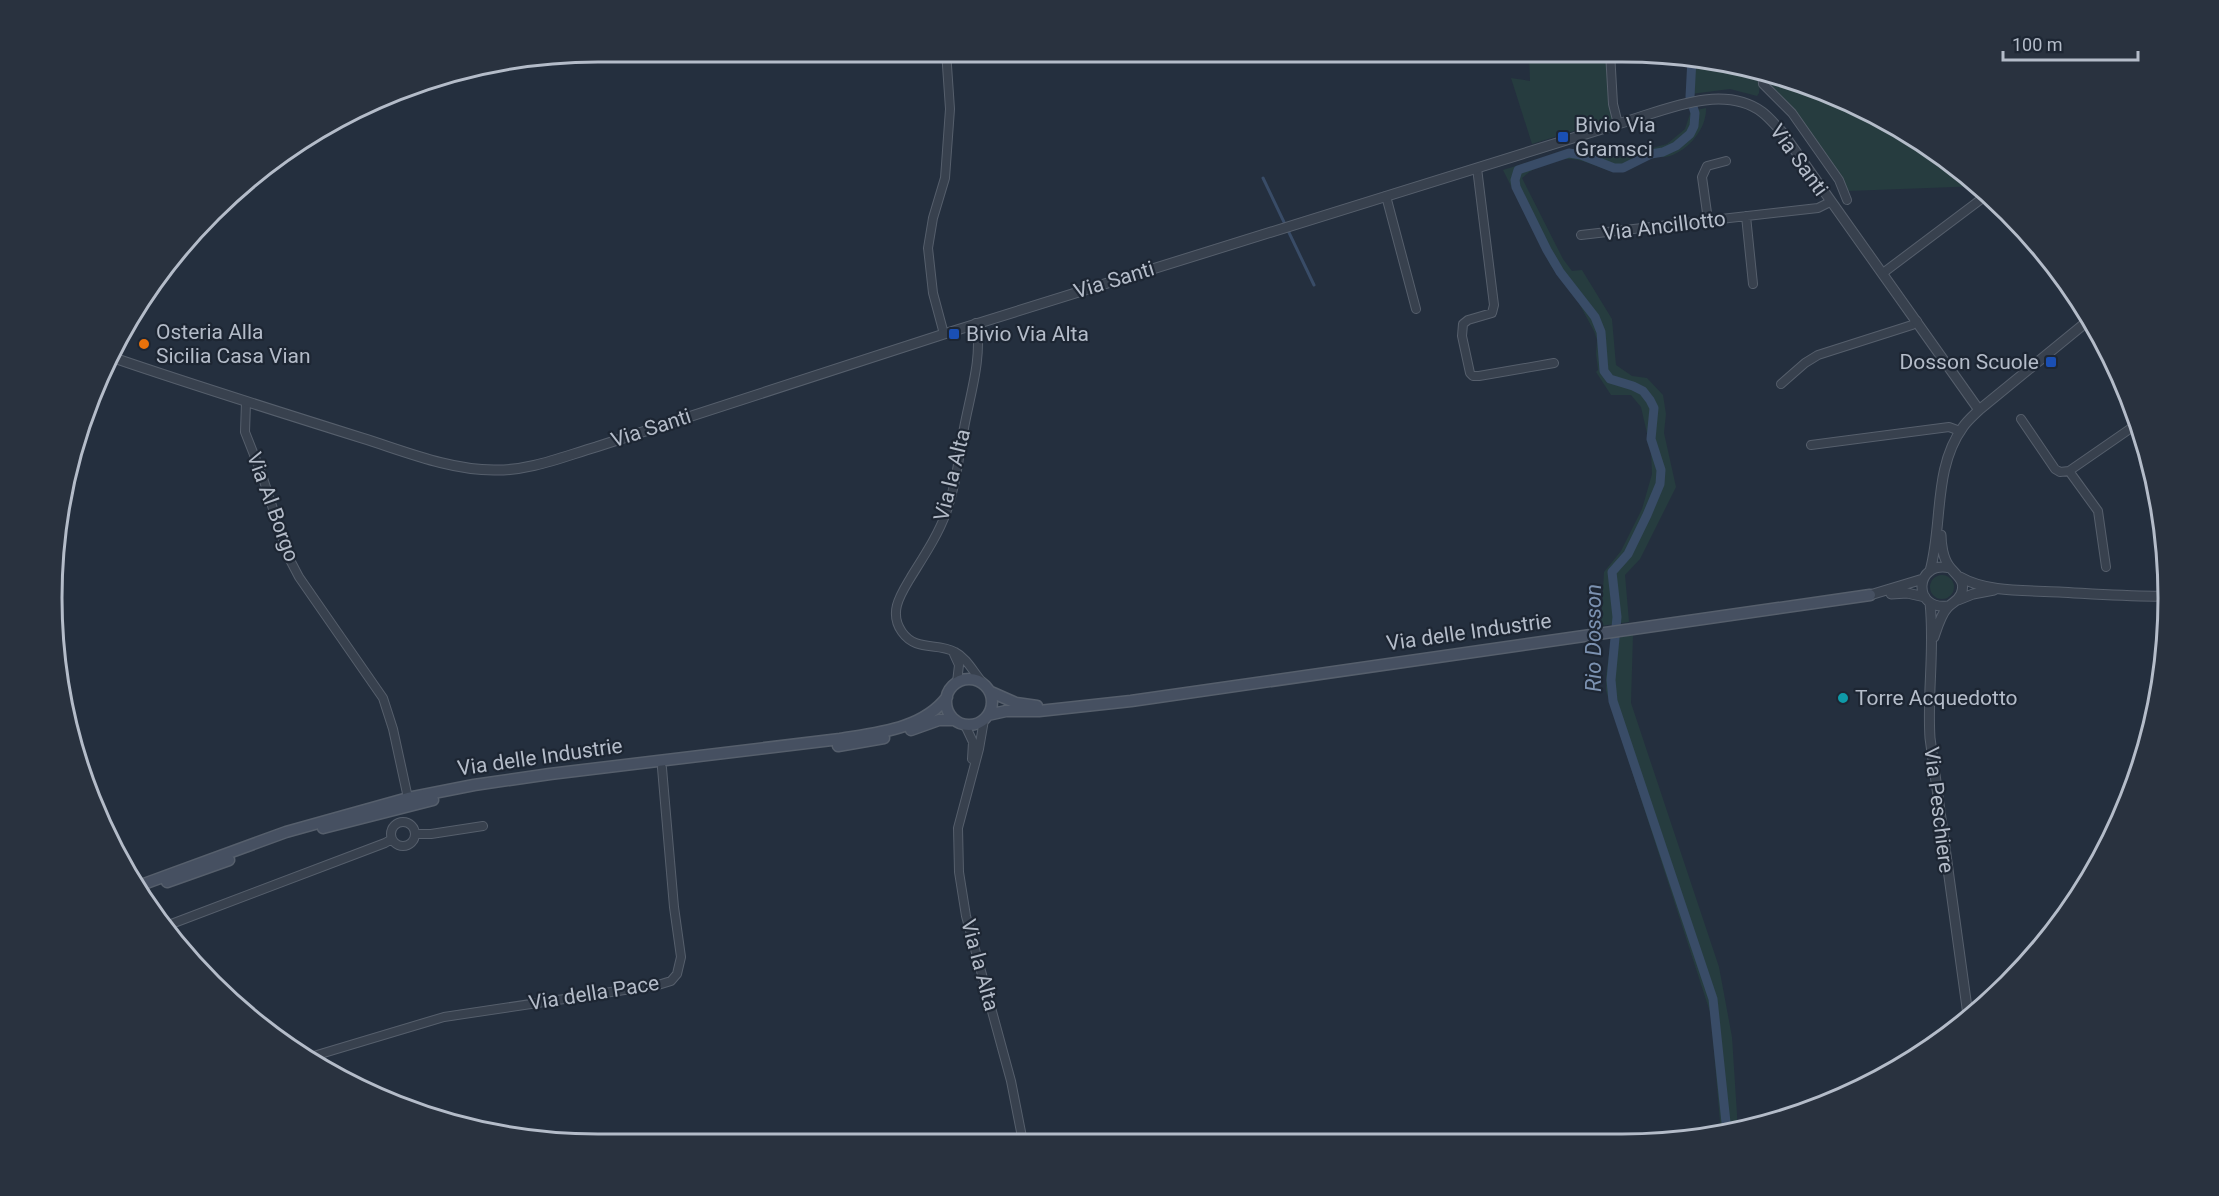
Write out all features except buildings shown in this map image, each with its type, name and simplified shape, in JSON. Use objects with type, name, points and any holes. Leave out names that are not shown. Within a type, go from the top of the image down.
[{"type":"main road","name":"Via delle Industrie","points":[[986,717],[1006,711],[1074,708],[1870,595]]},
{"type":"main road","points":[[970,678],[982,682],[991,692],[992,708],[986,717],[972,725],[960,722],[947,710],[947,697],[952,686],[970,678]]},
{"type":"main road","name":"Via delle Industrie","points":[[991,692],[1007,700],[1030,706],[1074,708]]},
{"type":"main road","name":"Via delle Industrie","points":[[144,884],[286,832],[408,798],[474,785],[550,774],[872,734],[917,720],[935,711],[947,697]]},
{"type":"main road","name":"Via delle Industrie","points":[[148,890],[304,833],[398,808],[490,789],[857,744],[891,736],[939,720],[960,722]]},
{"type":"street","points":[[944,334],[933,293],[928,248],[933,218],[945,178],[950,109],[947,62]]},
{"type":"street","points":[[1611,62],[1613,104],[1618,124]]},
{"type":"street","points":[[1763,81],[1763,84],[1792,113],[1839,180],[1847,200]]},
{"type":"street","name":"Via Santi","points":[[118,359],[440,462],[477,470],[515,469],[596,447],[976,323],[1702,100],[1741,102],[1762,112],[1782,132],[1979,410]]},
{"type":"street","points":[[1708,220],[1702,177],[1707,166],[1726,161]]},
{"type":"street","points":[[1478,168],[1494,305],[1492,313],[1468,320],[1463,324],[1462,336],[1470,372],[1473,376],[1479,376],[1554,363]]},
{"type":"street","points":[[1386,196],[1416,309]]},
{"type":"street","points":[[1883,273],[1980,200]]},
{"type":"street","name":"Via Ancillotto","points":[[1581,235],[1818,208],[1830,202]]},
{"type":"street","name":"Via Ancillotto","points":[[1746,216],[1753,284]]},
{"type":"street","points":[[1781,384],[1818,355],[1874,339],[1917,321]]},
{"type":"street","name":"Via la Alta","points":[[952,650],[922,646],[909,640],[901,631],[896,615],[896,605],[901,592],[941,526],[953,490],[976,366],[979,342],[976,323]]},
{"type":"street","points":[[1930,571],[1946,463],[1960,431],[1979,410],[2083,325]]},
{"type":"street","name":"Via Al Borgo","points":[[246,402],[245,430],[289,558],[299,577],[382,698],[393,729],[408,798]]},
{"type":"street","points":[[2021,419],[2055,469],[2061,472],[2069,471],[2130,430]]},
{"type":"street","points":[[1811,445],[1949,428],[1960,431]]},
{"type":"street","points":[[2069,471],[2098,511],[2106,567]]},
{"type":"street","points":[[1940,511],[1941,539],[1950,568],[1960,577],[1976,584],[2008,589],[2158,596]]},
{"type":"street","points":[[1950,568],[1943,567],[1930,571],[1923,579],[1922,585],[1927,600],[1942,607],[1973,594],[2008,589]]},
{"type":"street","points":[[1932,648],[1939,622],[1962,589],[1960,577]]},
{"type":"street","name":"Via delle Industrie","points":[[1870,595],[1923,579]]},
{"type":"street","name":"Via delle Industrie","points":[[1870,595],[1907,593],[1927,600]]},
{"type":"street","name":"Via Peschiere","points":[[1927,600],[1932,648],[1928,718],[1967,1008]]},
{"type":"street","points":[[952,650],[959,665],[957,682]]},
{"type":"street","points":[[952,650],[961,656],[982,682]]},
{"type":"street","points":[[968,787],[986,717]]},
{"type":"street","points":[[960,722],[971,734],[974,747],[968,787]]},
{"type":"street","name":"Via della Pace","points":[[318,1055],[444,1017],[658,985],[670,981],[679,969],[681,957],[674,907],[662,768]]},
{"type":"street","name":"Via la Alta","points":[[968,787],[957,828],[958,872],[966,916],[1011,1081],[1021,1134]]},
{"type":"street","points":[[401,822],[411,824],[416,834],[408,845],[397,844],[392,839],[392,828],[401,822]]},
{"type":"street","points":[[416,834],[483,826]]},
{"type":"street","points":[[171,924],[392,839]]},
{"type":"green space","points":[[1529,62],[1609,62],[1612,119],[1532,144],[1511,78],[1530,81]]},
{"type":"green space","points":[[1690,66],[1760,80],[1757,96],[1730,89],[1691,94]]},
{"type":"green space","points":[[1764,81],[1826,102],[1889,133],[1948,172],[1965,187],[1848,191],[1815,144],[1809,144]]},
{"type":"green space","points":[[1706,108],[1706,116],[1696,137],[1684,149],[1670,156],[1653,157],[1631,169],[1622,171],[1606,169],[1574,159],[1558,160],[1535,168],[1522,178],[1563,259],[1572,271],[1582,270],[1612,319],[1616,365],[1632,376],[1647,378],[1663,395],[1666,414],[1664,433],[1676,487],[1640,559],[1625,575],[1629,622],[1601,626],[1604,572],[1621,551],[1642,509],[1652,474],[1651,451],[1641,407],[1631,395],[1611,395],[1596,372],[1598,370],[1597,340],[1594,331],[1575,296],[1551,266],[1503,170],[1570,149],[1604,157],[1637,156],[1652,148],[1667,144],[1685,129],[1691,111]]},
{"type":"green space","points":[[1942,575],[1951,578],[1954,587],[1951,596],[1942,599],[1933,596],[1930,587],[1933,578]]},
{"type":"green space","points":[[1633,635],[1631,703],[1719,967],[1732,1037],[1737,1121],[1720,1125],[1711,1015],[1606,691],[1611,639]]},
{"type":"waterway","name":"Rio Dosson","points":[[1692,66],[1690,97],[1695,113],[1694,126],[1690,134],[1676,146],[1651,154],[1623,168],[1614,168],[1581,155],[1569,153],[1518,170],[1515,180],[1516,187],[1547,250],[1560,272],[1595,317],[1601,332],[1604,371],[1610,379],[1643,391],[1654,408],[1651,439],[1661,470],[1660,484],[1628,554],[1612,572],[1617,617],[1611,680],[1613,701],[1713,999],[1726,1124]]},
{"type":"waterway","points":[[1263,178],[1314,285]]},
{"type":"place","name":"Bivio Via Gramsci","points":[[1563,137]]},
{"type":"place","name":"Bivio Via Alta","points":[[954,334]]},
{"type":"place","name":"Osteria Alla Sicilia Casa Vian","points":[[144,344]]},
{"type":"place","name":"Dosson Scuole","points":[[2051,362]]},
{"type":"place","name":"Torre Acquedotto","points":[[1843,698]]}]
